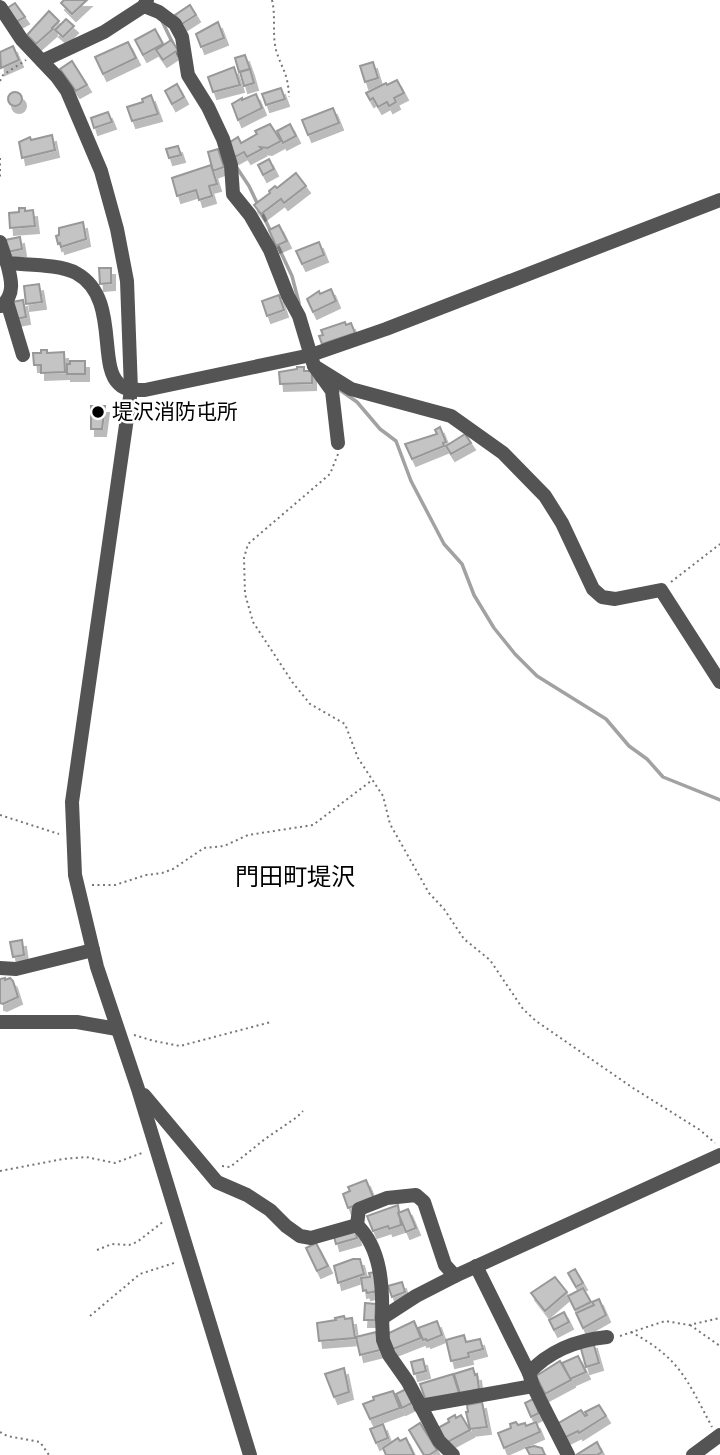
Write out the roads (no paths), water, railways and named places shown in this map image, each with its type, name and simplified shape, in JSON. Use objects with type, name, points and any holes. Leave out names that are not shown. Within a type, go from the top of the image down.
[{"type":"street","points":[[39,58],[104,32],[146,3],[174,24],[182,37],[188,75],[208,107],[223,139],[231,165],[233,194],[250,215],[270,250],[299,316],[312,360],[332,391],[338,443]]},
{"type":"street","points":[[0,7],[22,40],[67,91],[102,171],[127,281],[131,390],[72,802],[77,886],[117,1029],[176,1210],[250,1455]]},
{"type":"street","points":[[7,263],[66,269],[77,273],[90,286],[103,308],[113,373],[119,384],[131,390],[145,390],[312,360],[720,200]]},
{"type":"street","points":[[0,242],[12,281],[10,294],[3,304],[23,355]]},
{"type":"street","points":[[312,360],[351,389],[451,415],[503,453],[545,496],[562,523],[593,589],[602,597],[615,599],[661,590],[720,682]]},
{"type":"street","points":[[0,968],[16,969],[93,950]]},
{"type":"street","points":[[0,1022],[76,1022],[117,1029]]},
{"type":"street","points":[[138,1089],[217,1182],[247,1195],[270,1210],[300,1236],[311,1238],[357,1225]]},
{"type":"street","points":[[382,1318],[416,1296],[455,1276],[720,1154]]},
{"type":"street","points":[[357,1225],[359,1209],[387,1198],[416,1195],[424,1202],[445,1265],[455,1276]]},
{"type":"street","points":[[357,1225],[368,1235],[381,1272],[383,1340],[389,1355],[408,1382],[439,1441],[453,1455]]},
{"type":"street","points":[[476,1266],[568,1455]]},
{"type":"street","points":[[420,1406],[531,1379],[562,1349],[586,1340],[607,1337]]},
{"type":"street","points":[[693,1455],[719,1436]]},
{"type":"waterway","points":[[162,21],[179,56]]},
{"type":"waterway","points":[[237,168],[249,186],[271,232]]},
{"type":"waterway","points":[[276,242],[292,276],[299,303]]},
{"type":"waterway","points":[[337,388],[357,402],[380,429],[396,441],[411,481],[444,544],[462,564],[474,595],[494,628],[515,654],[537,676],[606,719],[629,746],[647,759],[663,777],[720,800]]},
{"type":"place","name":"堤沢消防屯所","points":[[98,412]]},
{"type":"district","name":"門田町堤沢","points":[[295,877]]}]
